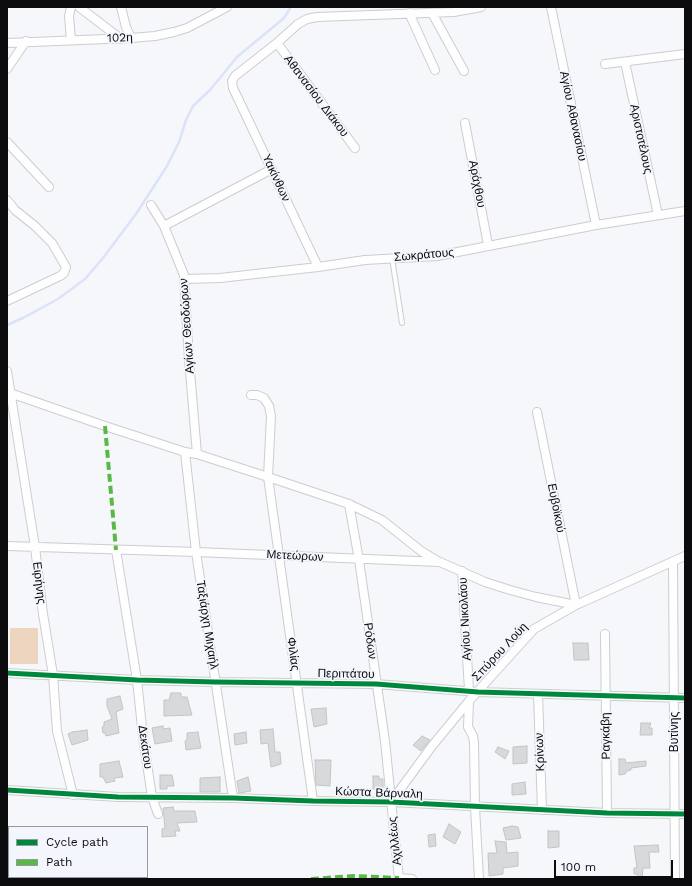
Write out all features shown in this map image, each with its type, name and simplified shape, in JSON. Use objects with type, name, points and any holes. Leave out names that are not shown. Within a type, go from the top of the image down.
[{"type":"street","points":[[71,7],[69,16],[71,40]]},
{"type":"street","points":[[79,7],[121,39]]},
{"type":"street","points":[[121,7],[126,27],[131,38]]},
{"type":"street","name":"102η","points":[[7,43],[121,39],[174,32],[187,28],[227,7]]},
{"type":"street","points":[[277,43],[298,24],[307,19],[317,17],[454,12],[481,7]]},
{"type":"street","name":"Αγίου Αθανασίου","points":[[551,7],[596,225]]},
{"type":"street","points":[[409,13],[435,70]]},
{"type":"street","points":[[432,13],[464,71]]},
{"type":"street","points":[[7,69],[26,42]]},
{"type":"street","name":"Υακίνθων","points":[[277,43],[235,76],[232,81],[233,88],[318,267]]},
{"type":"street","name":"Αθανασίου Διάκου","points":[[277,43],[355,148]]},
{"type":"street","points":[[606,64],[685,54]]},
{"type":"street","name":"Αριστοτέλους","points":[[624,62],[658,215]]},
{"type":"street","name":"Αράχθου","points":[[465,123],[488,245]]},
{"type":"street","points":[[7,142],[49,187]]},
{"type":"street","points":[[164,226],[272,169]]},
{"type":"street","points":[[7,200],[11,211],[35,226],[52,243],[66,267],[64,273],[60,276],[7,301]]},
{"type":"street","name":"Αγίων Θεοδώρων","points":[[151,205],[164,226],[185,279],[189,360],[197,454]]},
{"type":"street","name":"Σωκράτους","points":[[185,279],[220,278],[392,258],[437,256],[596,225],[685,211]]},
{"type":"street","name":"Ειρήνης","points":[[7,371],[9,392],[35,547],[43,614],[53,675],[57,731],[73,795]]},
{"type":"street","points":[[9,392],[105,426],[185,452],[197,454],[349,504],[382,520],[421,551],[440,562]]},
{"type":"street","name":"Φιλίας","points":[[250,395],[257,395],[264,398],[269,406],[271,416],[268,477],[312,801]]},
{"type":"street","name":"Ευβοϊκού","points":[[537,412],[576,605]]},
{"type":"street","name":"Ταξιάρχη Μιχαήλ","points":[[185,452],[196,552],[233,798]]},
{"type":"street","name":"Ρόδων","points":[[349,504],[359,560],[385,741],[391,802]]},
{"type":"street","name":"Μετεώρων","points":[[7,546],[440,562],[485,582],[510,590],[576,605]]},
{"type":"street","name":"Δεκάτου","points":[[116,550],[137,680],[143,737],[152,797],[158,814]]},
{"type":"street","name":"Σπύρου Λούη","points":[[391,802],[432,746],[469,701],[473,691],[534,629],[576,605],[685,556]]},
{"type":"street","name":"Βυτίνης","points":[[673,562],[675,879]]},
{"type":"street","name":"Αγίου Νικολάου","points":[[462,571],[473,691]]},
{"type":"street","name":"Ραγκάβη","points":[[605,634],[607,813]]},
{"type":"street","name":"Περιπάτου","points":[[7,673],[137,680],[376,684],[538,694],[685,698]]},
{"type":"street","name":"Κρίνων","points":[[538,694],[542,810]]},
{"type":"street","points":[[469,701],[468,727],[473,736],[474,743],[475,807],[479,879]]},
{"type":"street","name":"Κώστα Βάρναλη","points":[[7,790],[73,795],[391,802],[607,813],[685,814]]},
{"type":"street","name":"Αχιλλέως","points":[[391,802],[399,878]]},
{"type":"street","points":[[399,878],[412,879]]},
{"type":"lane","points":[[392,258],[402,323]]},
{"type":"shaded area","points":[[10,628],[38,628],[38,664],[10,664]]},
{"type":"building","points":[[573,643],[588,643],[589,660],[574,660]]},
{"type":"building","points":[[171,693],[181,693],[181,697],[187,697],[192,715],[164,716],[164,700],[169,700]]},
{"type":"building","points":[[120,696],[123,709],[116,712],[119,733],[106,736],[105,733],[103,733],[102,727],[104,726],[104,722],[112,719],[107,706],[107,699]]},
{"type":"building","points":[[326,708],[327,724],[314,727],[311,709]]},
{"type":"building","points":[[641,723],[651,723],[649,728],[652,728],[652,735],[640,735]]},
{"type":"building","points":[[163,726],[163,729],[170,728],[172,741],[155,744],[152,728]]},
{"type":"building","points":[[273,729],[275,752],[280,752],[281,764],[271,767],[268,743],[261,744],[260,730]]},
{"type":"building","points":[[87,730],[88,740],[72,745],[68,734]]},
{"type":"building","points":[[198,732],[201,748],[186,750],[185,741],[187,740],[187,733]]},
{"type":"building","points":[[246,732],[247,743],[235,745],[234,734]]},
{"type":"building","points":[[422,736],[430,740],[421,751],[413,745]]},
{"type":"building","points":[[527,746],[527,763],[513,764],[513,747]]},
{"type":"building","points":[[498,747],[509,751],[505,759],[495,752]]},
{"type":"building","points":[[619,759],[625,759],[626,763],[646,761],[646,766],[631,768],[631,770],[627,771],[625,774],[619,775]]},
{"type":"building","points":[[315,760],[331,760],[330,786],[316,785]]},
{"type":"building","points":[[119,761],[123,777],[114,778],[115,781],[106,783],[103,777],[100,777],[100,764]]},
{"type":"building","points":[[160,775],[172,775],[174,786],[167,786],[167,789],[160,789]]},
{"type":"building","points":[[373,776],[379,776],[379,779],[383,779],[383,788],[373,789]]},
{"type":"building","points":[[220,777],[220,792],[200,792],[200,778]]},
{"type":"building","points":[[248,777],[251,791],[239,793],[237,781]]},
{"type":"building","points":[[525,782],[526,794],[512,795],[512,784]]},
{"type":"building","points":[[173,807],[174,811],[195,811],[197,822],[177,823],[180,831],[175,831],[176,836],[162,837],[162,829],[165,828],[163,808]]},
{"type":"building","points":[[449,824],[461,832],[455,844],[443,837]]},
{"type":"building","points":[[512,826],[518,827],[521,838],[506,840],[503,828]]},
{"type":"building","points":[[548,831],[559,831],[559,847],[548,848]]},
{"type":"building","points":[[435,834],[436,846],[429,847],[428,835]]},
{"type":"building","points":[[495,841],[506,842],[507,853],[518,852],[518,866],[503,868],[503,874],[489,876],[488,853],[497,853]]},
{"type":"building","points":[[658,845],[659,852],[649,852],[650,868],[643,868],[642,879],[638,879],[637,874],[634,874],[634,868],[637,868],[634,846]]},
{"type":"waterway","points":[[7,325],[58,299],[85,279],[136,214],[167,166],[179,142],[186,120],[193,106],[210,90],[237,57],[284,18],[291,7]]},
{"type":"marked path","points":[[105,426],[116,550]]},
{"type":"marked path","points":[[311,879],[354,876],[399,878]]},
{"type":"cycle path","points":[[7,673],[137,680],[376,684],[478,692],[685,698]]},
{"type":"cycle path","points":[[7,790],[118,797],[391,802],[607,813],[685,814]]}]
